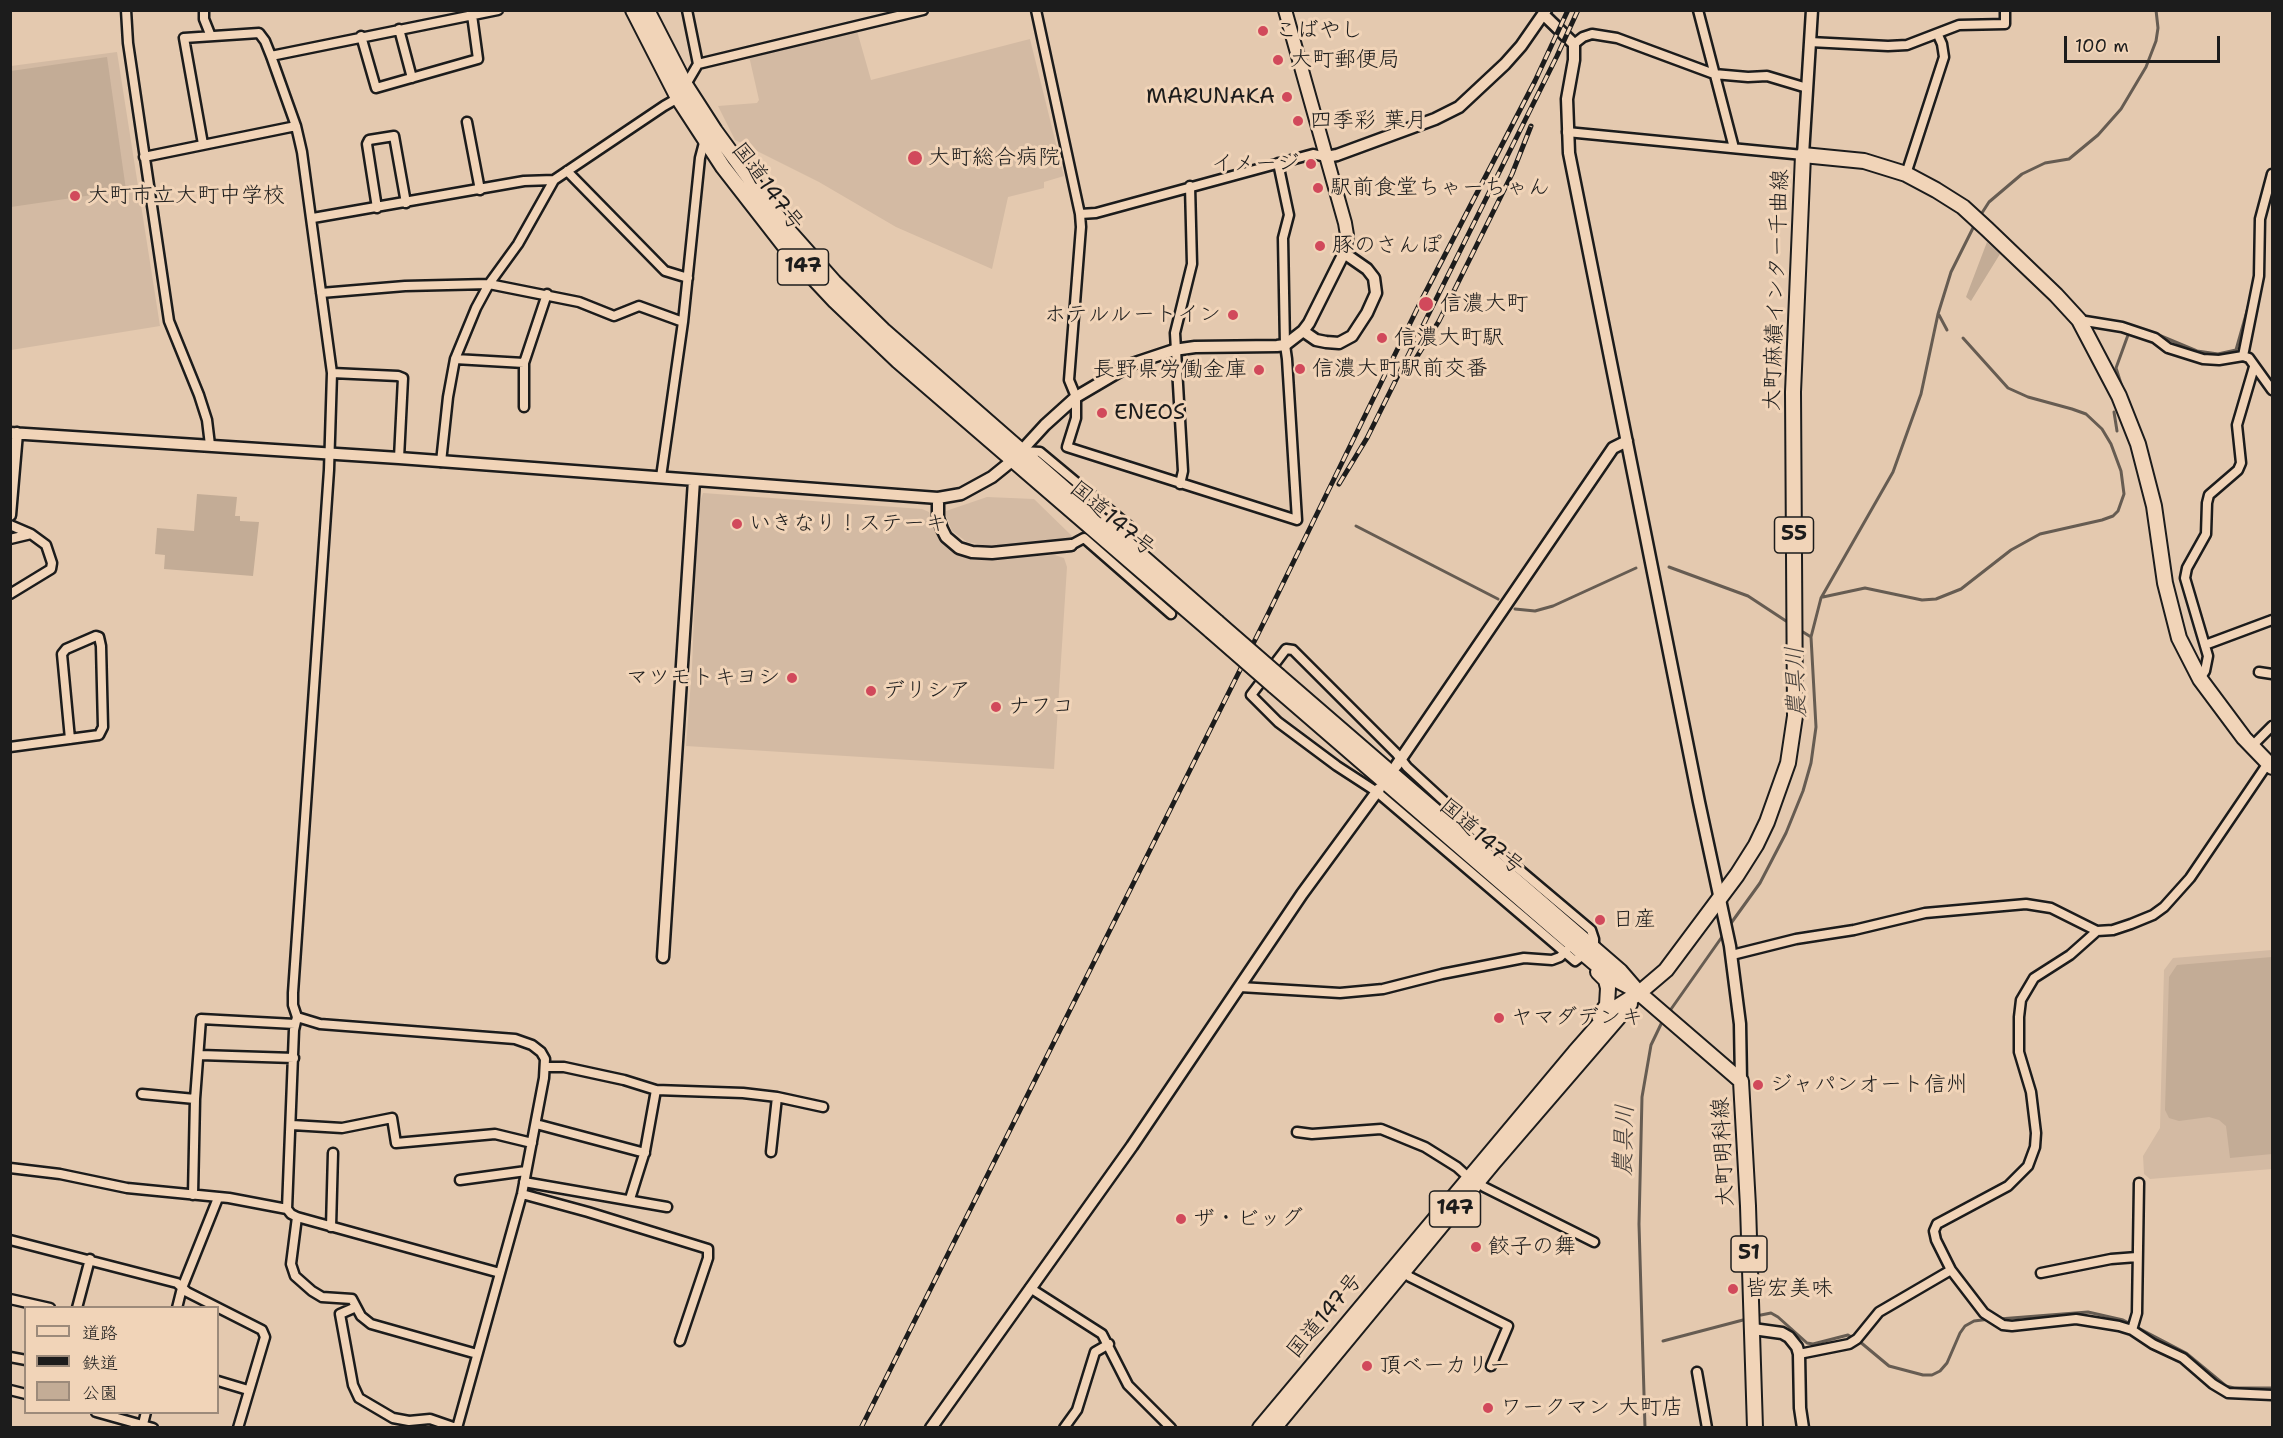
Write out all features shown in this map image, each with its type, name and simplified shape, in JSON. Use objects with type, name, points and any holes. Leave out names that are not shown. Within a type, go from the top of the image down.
[{"type":"main road","name":"国道147号","points":[[633,10],[678,98],[786,228],[834,282],[883,330],[1017,455],[1588,950],[1620,971],[1639,993]]},
{"type":"main road","name":"国道147号","points":[[647,10],[710,135]]},
{"type":"main road","points":[[1285,10],[1345,223],[1347,235],[1344,253]]},
{"type":"main road","name":"大町麻績インター千曲線","points":[[1639,993],[1666,970],[1722,905],[1767,822],[1788,763],[1793,727],[1793,392],[1803,155],[1864,161],[1906,174],[1936,190],[1966,210],[1987,229],[2079,320],[2119,396],[2138,444],[2154,506],[2165,583],[2179,638],[2200,679],[2251,747],[2271,764]]},
{"type":"main road","name":"147","points":[[1575,1052],[1577,1042],[1607,1005],[1606,980],[1588,950]]},
{"type":"main road","name":"国道147号","points":[[1274,1428],[1403,1272],[1575,1052],[1611,1010],[1639,993]]},
{"type":"main road","name":"国道147号","points":[[1260,1428],[1473,1180],[1639,993]]},
{"type":"main road","name":"大町明科線","points":[[1639,993],[1741,1081],[1753,1329],[1755,1428]]},
{"type":"street","points":[[126,10],[128,42],[169,321],[199,395],[207,420],[210,445]]},
{"type":"street","points":[[204,10],[204,19],[210,34]]},
{"type":"street","points":[[271,56],[360,36],[498,10]]},
{"type":"street","points":[[441,462],[448,397],[455,359],[489,284],[518,244],[554,180],[663,105],[678,98],[699,64],[687,10]]},
{"type":"street","points":[[876,10],[878,21]]},
{"type":"street","points":[[699,64],[922,10]]},
{"type":"street","points":[[1036,10],[1081,227],[1069,380],[1076,397],[1076,418],[1067,447],[1297,520],[1285,345],[1283,238],[1289,215],[1278,163]]},
{"type":"street","points":[[1698,10],[1734,148]]},
{"type":"street","points":[[1567,132],[1803,155],[1812,10]]},
{"type":"street","points":[[1810,42],[1907,45],[1938,35],[1949,27],[2005,24],[2005,10]]},
{"type":"street","points":[[1080,214],[1096,213],[1313,154],[1326,157],[1337,155],[1435,120],[1459,107],[1505,64],[1544,12],[1574,44],[1575,52],[1567,99],[1567,132],[1574,181],[1699,801],[1730,942],[1740,1024],[1741,1081]]},
{"type":"street","points":[[360,36],[376,88],[478,58],[472,15]]},
{"type":"street","points":[[399,29],[412,78]]},
{"type":"street","points":[[203,144],[184,38],[210,34],[258,33],[265,41],[296,126],[313,218],[332,373],[329,454],[293,993],[296,1021],[287,1209],[297,1217],[500,1273]]},
{"type":"street","points":[[1574,44],[1592,34],[1617,38],[1714,74],[1767,76],[1807,88]]},
{"type":"street","points":[[1906,174],[1944,57],[1938,35]]},
{"type":"street","points":[[467,122],[480,190]]},
{"type":"street","points":[[144,157],[296,126]]},
{"type":"street","points":[[661,477],[683,322],[700,158],[710,135]]},
{"type":"street","points":[[377,208],[367,144],[369,140],[394,136],[406,203]]},
{"type":"street","points":[[567,171],[665,271],[688,278]]},
{"type":"street","points":[[2242,356],[2259,276],[2260,219],[2272,174]]},
{"type":"street","points":[[313,218],[524,181],[554,180]]},
{"type":"street","points":[[1180,484],[1183,471],[1174,350],[1177,320],[1192,264],[1190,186]]},
{"type":"street","points":[[10,515],[14,433],[399,458],[938,498],[961,494],[975,488],[1017,455],[1076,397],[1132,364],[1174,350],[1211,346],[1285,345],[1304,331],[1316,313],[1344,253],[1367,269],[1374,278],[1376,293],[1367,313],[1352,336],[1339,343],[1316,340],[1304,331]]},
{"type":"street","points":[[321,293],[405,286],[489,284],[579,302],[614,316],[639,306],[683,322]]},
{"type":"street","points":[[524,407],[524,363],[547,294]]},
{"type":"street","points":[[2079,320],[2122,327],[2155,338],[2168,348],[2203,359],[2219,360],[2242,356],[2249,358],[2272,390]]},
{"type":"street","points":[[455,359],[524,363]]},
{"type":"street","points":[[2200,679],[2207,663],[2205,645],[2185,578],[2187,568],[2206,534],[2209,495],[2238,470],[2241,463],[2237,425],[2254,366]]},
{"type":"street","points":[[332,373],[404,378],[399,458]]},
{"type":"street","points":[[1398,762],[1613,448],[1627,441]]},
{"type":"street","points":[[1017,455],[1040,452],[1130,527]]},
{"type":"street","points":[[663,957],[694,480]]},
{"type":"street","points":[[938,498],[938,518],[942,529],[946,537],[959,548],[972,552],[992,553],[1071,545],[1084,538],[1171,614]]},
{"type":"street","points":[[10,525],[31,534],[46,545],[52,563],[51,569],[10,594]]},
{"type":"street","points":[[10,539],[31,534]]},
{"type":"street","points":[[2205,645],[2272,620]]},
{"type":"street","points":[[10,747],[99,735],[103,727],[101,646],[99,637],[96,636],[66,649],[62,654],[69,738]]},
{"type":"street","points":[[1290,648],[1389,746],[1398,762],[1591,930],[1594,944],[1575,961],[1378,790],[1337,766],[1278,722],[1251,695],[1286,649],[1290,648]]},
{"type":"street","points":[[2259,672],[2272,674]]},
{"type":"street","points":[[2251,747],[2272,726]]},
{"type":"street","points":[[1732,955],[1796,939],[1854,930],[1925,913],[2026,904],[2051,908],[2097,931],[2113,930],[2131,924],[2164,908],[2190,879],[2271,764]]},
{"type":"street","points":[[932,1427],[1132,1146],[1302,894],[1378,790]]},
{"type":"street","points":[[2097,931],[2070,955],[2034,978],[2021,1000],[2019,1052],[2034,1108],[2036,1147],[2028,1166],[2008,1186],[1935,1227],[1936,1240],[1951,1270],[1984,1314],[2002,1324],[2012,1326],[2087,1319],[2132,1330],[2153,1344],[2183,1358],[2213,1384],[2228,1393],[2272,1395]]},
{"type":"street","points":[[1240,987],[1340,993],[1383,989],[1442,974],[1524,958],[1552,960],[1560,957],[1566,951]]},
{"type":"street","points":[[193,1195],[195,1099],[201,1019],[296,1021],[515,1038],[532,1045],[541,1052],[546,1067],[536,1125],[522,1194],[457,1428],[430,1419],[409,1421],[393,1418],[359,1398],[353,1385],[340,1314],[356,1307]]},
{"type":"street","points":[[200,1054],[294,1058]]},
{"type":"street","points":[[546,1067],[564,1067],[624,1080],[656,1090],[743,1093],[777,1097],[823,1107]]},
{"type":"street","points":[[630,1199],[645,1153],[656,1090]]},
{"type":"street","points":[[142,1094],[195,1099]]},
{"type":"street","points":[[771,1152],[777,1097]]},
{"type":"street","points":[[292,1125],[342,1128],[392,1118],[396,1143],[495,1134],[532,1143]]},
{"type":"street","points":[[536,1125],[645,1153]]},
{"type":"street","points":[[1297,1132],[1312,1134],[1381,1129],[1425,1147],[1458,1167],[1484,1187],[1594,1242]]},
{"type":"street","points":[[331,1227],[333,1153]]},
{"type":"street","points":[[10,1168],[60,1174],[127,1188],[218,1198],[287,1209]]},
{"type":"street","points":[[460,1180],[526,1171]]},
{"type":"street","points":[[524,1182],[667,1207]]},
{"type":"street","points":[[2132,1330],[2137,1313],[2139,1183]]},
{"type":"street","points":[[522,1194],[708,1249],[708,1258],[680,1341]]},
{"type":"street","points":[[178,1306],[182,1288],[218,1198]]},
{"type":"street","points":[[297,1217],[291,1264],[295,1276],[322,1297],[352,1299],[371,1324],[477,1354]]},
{"type":"street","points":[[10,1240],[177,1283],[215,1306]]},
{"type":"street","points":[[2042,1273],[2111,1259],[2137,1257]]},
{"type":"street","points":[[78,1306],[90,1259]]},
{"type":"street","points":[[1799,1354],[1849,1344],[1857,1339],[1879,1312],[1951,1270]]},
{"type":"street","points":[[1403,1272],[1508,1326],[1491,1366]]},
{"type":"street","points":[[1030,1288],[1098,1330],[1109,1344],[1128,1385],[1171,1428]]},
{"type":"street","points":[[10,1299],[41,1306]]},
{"type":"street","points":[[219,1308],[265,1333],[238,1428]]},
{"type":"street","points":[[1753,1329],[1773,1331],[1789,1337],[1799,1354],[1800,1408],[1803,1428]]},
{"type":"street","points":[[1064,1428],[1077,1410],[1095,1352],[1109,1344]]},
{"type":"street","points":[[1697,1372],[1707,1428]]},
{"type":"street","points":[[219,1381],[248,1390]]},
{"type":"street","points":[[100,1414],[153,1428]]},
{"type":"shaded area","name":"大町総合病院","points":[[857,31],[871,80],[1030,39],[1064,176],[1044,182],[1044,188],[1008,197],[992,269],[896,227],[819,182],[735,140],[718,106],[757,103],[759,100],[749,56]]},
{"type":"shaded area","name":"大町市立大町中学校","points":[[117,52],[160,326],[11,350],[11,66]]},
{"type":"shaded area","points":[[703,493],[922,509],[929,512],[935,532],[943,542],[952,551],[971,560],[1055,555],[1064,558],[1067,567],[1054,769],[686,746],[692,668],[696,559],[700,502]]},
{"type":"shaded area","points":[[987,497],[1034,499],[1072,536],[1068,540],[1027,545],[989,546],[967,542],[952,531],[946,511]]},
{"type":"shaded area","points":[[2272,950],[2272,1169],[2150,1179],[2144,1174],[2143,1156],[2160,1128],[2164,970],[2173,958]]},
{"type":"green space","points":[[107,57],[126,190],[11,207],[11,71]]},
{"type":"green space","points":[[1987,242],[2000,254],[1971,301],[1966,297]]},
{"type":"green space","points":[[197,494],[237,497],[235,516],[240,516],[240,521],[259,522],[253,576],[164,569],[165,555],[155,554],[157,528],[194,531]]},
{"type":"green space","points":[[2272,957],[2272,1154],[2230,1158],[2226,1126],[2219,1120],[2209,1117],[2179,1121],[2169,1118],[2165,1110],[2169,977],[2177,965]]},
{"type":"waterway","name":"農具川","points":[[1980,216],[1989,202],[2022,174],[2045,163],[2069,159],[2098,135],[2121,109],[2146,67],[2156,41],[2158,28],[2156,10]]},
{"type":"waterway","name":"農具川","points":[[1729,926],[1760,883],[1786,833],[1803,791],[1811,763],[1816,727],[1811,637],[1821,598],[1893,472],[1921,394],[1938,314],[1951,272],[1975,224]]},
{"type":"waterway","points":[[2161,336],[2197,351],[2218,354],[2236,350],[2251,297]]},
{"type":"waterway","points":[[1939,315],[1947,330]]},
{"type":"waterway","points":[[2124,393],[2116,368],[2128,335]]},
{"type":"waterway","points":[[1823,597],[1865,588],[1922,600],[1936,599],[1961,589],[2011,550],[2040,534],[2102,520],[2113,516],[2118,511],[2124,494],[2121,471],[2111,444],[2102,429],[2086,414],[2028,397],[2008,388],[1963,338]]},
{"type":"waterway","points":[[2114,412],[2117,431]]},
{"type":"waterway","points":[[1356,526],[1498,599]]},
{"type":"waterway","points":[[1669,567],[1748,596],[1786,621]]},
{"type":"waterway","points":[[1515,609],[1535,611],[1553,606],[1636,568]]},
{"type":"waterway","points":[[1803,632],[1811,637]]},
{"type":"waterway","name":"農具川","points":[[1669,1012],[1724,934]]},
{"type":"waterway","name":"農具川","points":[[1645,1428],[1639,1224],[1642,1097],[1651,1045],[1663,1020]]},
{"type":"waterway","points":[[1999,1319],[2088,1312],[2123,1320],[2186,1353],[2226,1386],[2272,1388]]},
{"type":"waterway","points":[[1761,1315],[1771,1313],[1778,1317],[1807,1343],[1813,1344],[1848,1335],[1853,1338]]},
{"type":"waterway","points":[[1859,1341],[1889,1366],[1923,1375],[1932,1375],[1940,1371],[1947,1363],[1965,1326],[1974,1321],[1990,1319]]},
{"type":"waterway","points":[[1663,1341],[1743,1320]]},
{"type":"railway","points":[[861,1428],[1268,614],[1421,301],[1535,81],[1568,10]]},
{"type":"railway","points":[[1339,484],[1367,438],[1578,10]]},
{"type":"railway","points":[[1410,368],[1439,321],[1512,174],[1531,126]]},
{"type":"place","name":"こばやし","points":[[1263,31]]},
{"type":"place","name":"大町郵便局","points":[[1278,60]]},
{"type":"place","name":"MARUNAKA","points":[[1287,97]]},
{"type":"place","name":"四季彩 葉月","points":[[1298,121]]},
{"type":"place","name":"大町総合病院","points":[[915,158]]},
{"type":"place","name":"イメージ","points":[[1311,164]]},
{"type":"place","name":"駅前食堂ちゃーちゃん","points":[[1318,188]]},
{"type":"place","name":"大町市立大町中学校","points":[[75,196]]},
{"type":"place","name":"豚のさんぽ","points":[[1320,246]]},
{"type":"place","name":"信濃大町","points":[[1426,304]]},
{"type":"place","name":"ホテルルートイン","points":[[1233,315]]},
{"type":"place","name":"信濃大町駅","points":[[1382,338]]},
{"type":"place","name":"信濃大町駅前交番","points":[[1300,369]]},
{"type":"place","name":"長野県労働金庫","points":[[1259,370]]},
{"type":"place","name":"ENEOS","points":[[1102,413]]},
{"type":"place","name":"いきなり！ステーキ","points":[[737,524]]},
{"type":"place","name":"マツモトキヨシ","points":[[792,678]]},
{"type":"place","name":"デリシア","points":[[871,691]]},
{"type":"place","name":"ナフコ","points":[[996,707]]},
{"type":"place","name":"日産","points":[[1600,920]]},
{"type":"place","name":"ヤマダデンキ","points":[[1499,1018]]},
{"type":"place","name":"ジャパンオート信州","points":[[1758,1085]]},
{"type":"place","name":"ザ・ビッグ","points":[[1181,1219]]},
{"type":"place","name":"餃子の舞","points":[[1476,1247]]},
{"type":"place","name":"皆宏美味","points":[[1733,1289]]},
{"type":"place","name":"頂ベーカリー","points":[[1367,1366]]},
{"type":"place","name":"ワークマン 大町店","points":[[1488,1408]]}]
